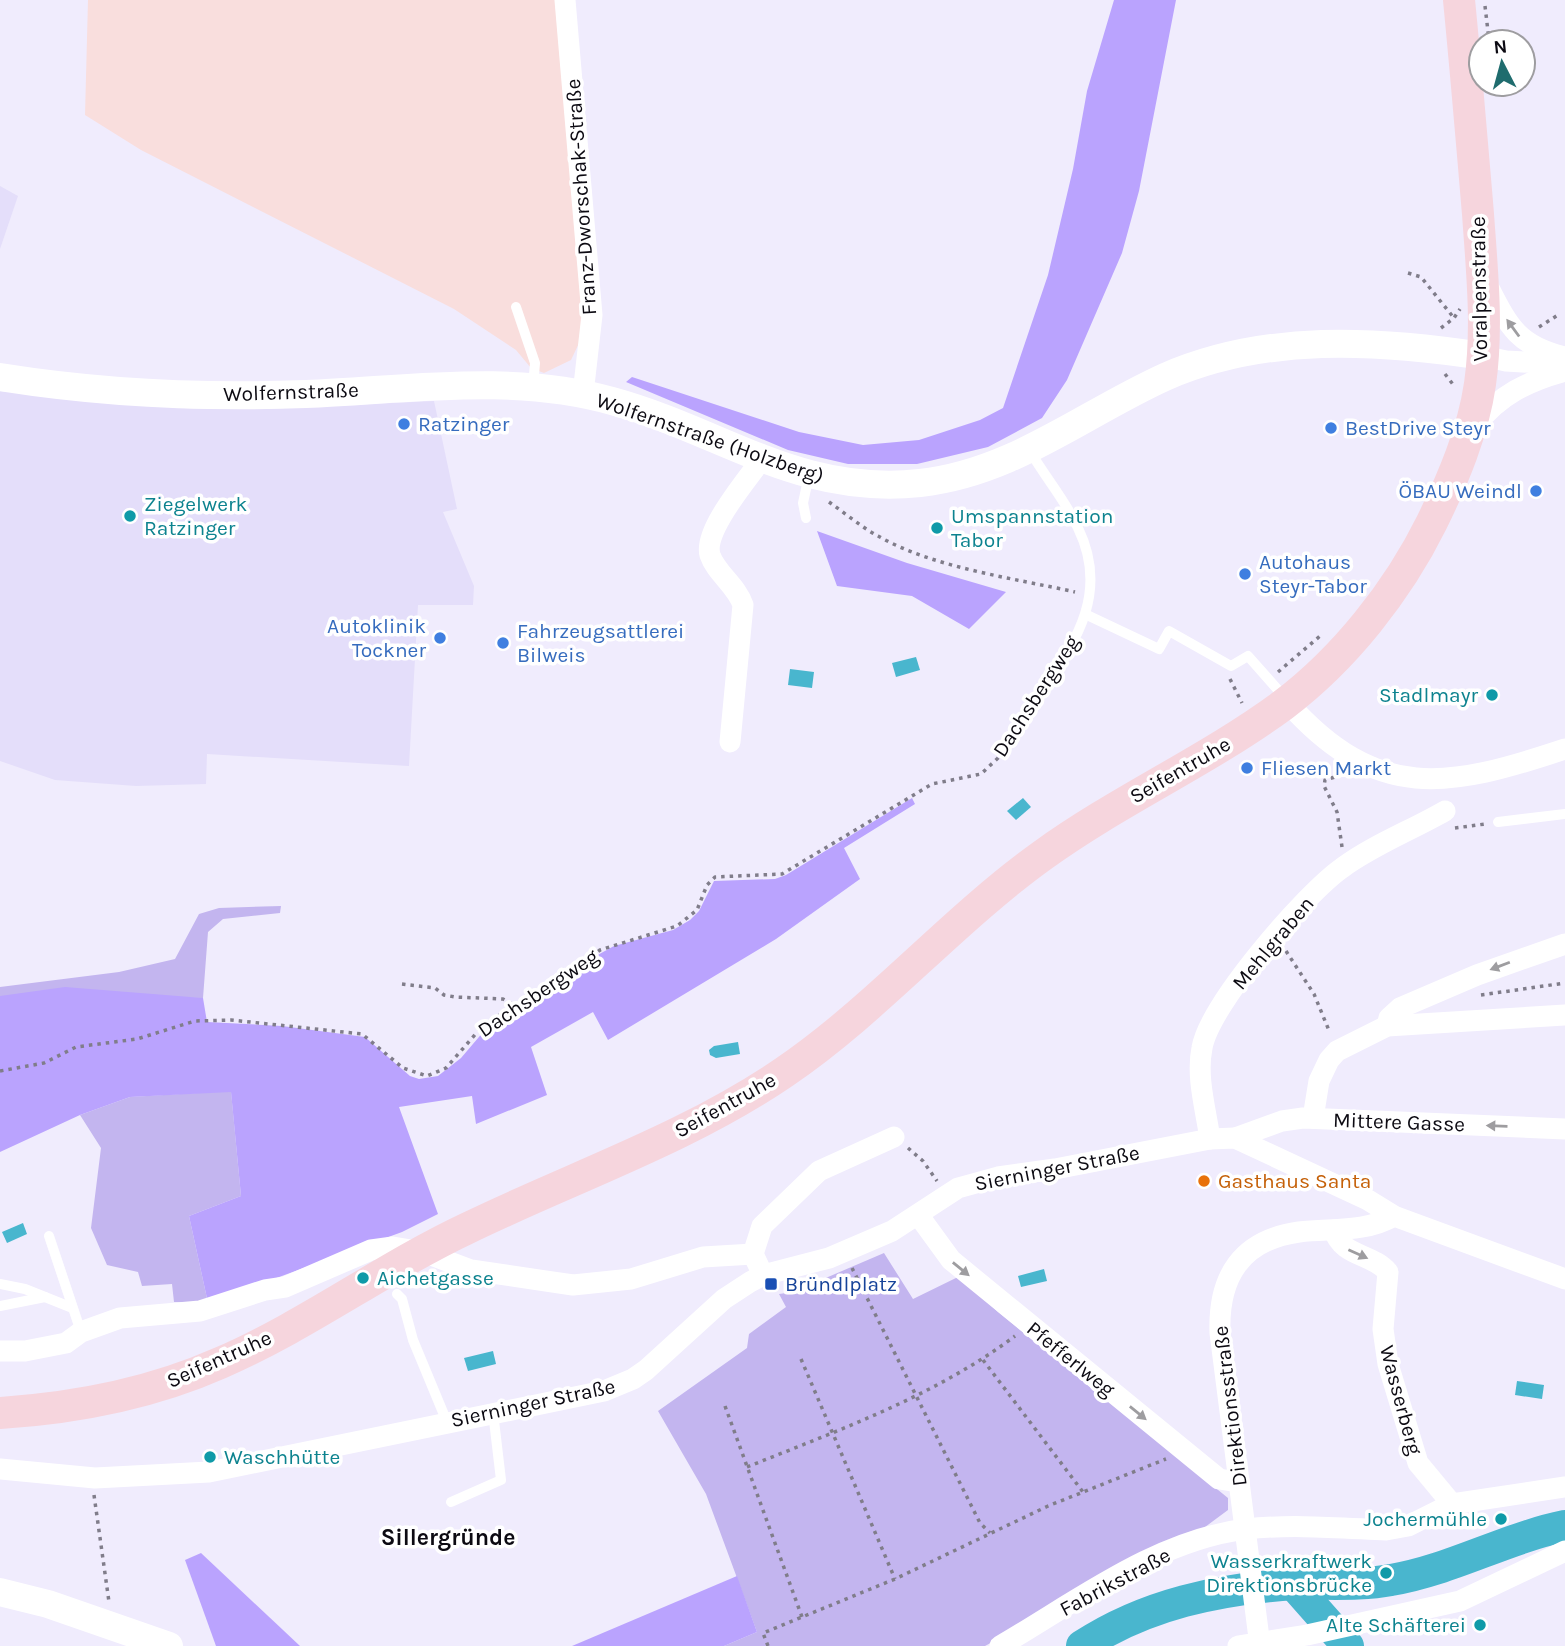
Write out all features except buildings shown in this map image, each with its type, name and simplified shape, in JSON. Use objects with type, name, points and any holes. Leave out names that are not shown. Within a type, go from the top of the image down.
[{"type":"main road","name":"Voralpenstraße","points":[[1359,631],[1423,541],[1469,433],[1479,391],[1483,356],[1483,274],[1459,0]]},
{"type":"main road","name":"Wolfernstraße (Holzberg)","points":[[583,394],[654,415],[761,460],[809,475],[849,484],[917,484],[973,473],[1030,451],[1164,378],[1230,356],[1312,344],[1360,343],[1483,356]]},
{"type":"main road","name":"Wolfernstraße","points":[[0,377],[118,390],[198,395],[307,394],[447,386],[533,387],[583,394]]},
{"type":"main road","name":"Seifentruhe","points":[[0,1413],[62,1408],[143,1391],[220,1363],[441,1248],[726,1108],[784,1073],[831,1036],[1021,870],[1249,714],[1359,631]]},
{"type":"main road","points":[[0,1592],[113,1625],[169,1646]]},
{"type":"street","name":"Franz-Dworschak-Straße","points":[[565,0],[592,315],[583,394]]},
{"type":"street","points":[[1483,274],[1512,330],[1536,349],[1565,358]]},
{"type":"street","points":[[1483,356],[1540,364],[1565,364]]},
{"type":"street","points":[[1469,433],[1487,410],[1510,391],[1565,371]]},
{"type":"street","points":[[730,742],[743,605],[740,596],[710,556],[710,540],[720,519],[761,460]]},
{"type":"street","points":[[1278,691],[1325,740],[1350,757],[1371,768],[1418,780],[1465,777],[1515,766],[1565,749]]},
{"type":"street","name":"Mehlgraben","points":[[1210,1139],[1201,1074],[1202,1044],[1206,1031],[1240,976],[1344,866],[1445,811]]},
{"type":"street","points":[[1387,1026],[1389,1018],[1400,1008],[1499,966],[1565,944]]},
{"type":"street","points":[[1308,1118],[1319,1081],[1337,1051],[1387,1026],[1565,1015]]},
{"type":"street","name":"Mittere Gasse","points":[[1236,1138],[1282,1121],[1308,1118],[1565,1129]]},
{"type":"street","points":[[763,1275],[753,1254],[762,1226],[819,1171],[894,1137]]},
{"type":"street","name":"Sierninger Straße","points":[[0,1469],[95,1478],[209,1472],[604,1391],[633,1380],[724,1299],[763,1275],[845,1252],[919,1216],[947,1194],[977,1181],[1210,1139],[1236,1138],[1368,1200],[1394,1216],[1565,1279]]},
{"type":"street","name":"Pfefferlweg","points":[[919,1216],[951,1260],[1219,1479],[1238,1482]]},
{"type":"street","name":"Direktionsstraße","points":[[1260,1645],[1220,1333],[1221,1293],[1238,1262],[1265,1242],[1299,1232],[1370,1227],[1394,1216]]},
{"type":"street","name":"Wasserberg","points":[[1334,1230],[1342,1246],[1374,1261],[1388,1272],[1384,1312],[1385,1348],[1405,1423],[1418,1463],[1452,1504]]},
{"type":"street","points":[[0,1351],[25,1351],[66,1343],[81,1332],[120,1318],[200,1311],[265,1290],[285,1287],[371,1250],[441,1248],[471,1269],[581,1285],[631,1279],[703,1257],[753,1254]]},
{"type":"street","points":[[285,1287],[310,1315]]},
{"type":"street","name":"Fabrikstraße","points":[[1000,1646],[1145,1562],[1202,1539],[1246,1529],[1386,1530],[1408,1527],[1452,1504],[1565,1488]]},
{"type":"street","points":[[1238,1646],[1260,1645],[1460,1601],[1565,1551]]},
{"type":"lane","points":[[516,307],[535,363],[533,387]]},
{"type":"lane","name":"Dachsbergweg","points":[[1028,714],[1087,615],[1091,595],[1088,554],[1079,529],[1030,451]]},
{"type":"lane","points":[[806,517],[803,503],[809,475]]},
{"type":"lane","points":[[1087,615],[1159,649],[1169,631],[1231,666],[1248,656],[1278,691]]},
{"type":"lane","points":[[1498,822],[1565,814]]},
{"type":"lane","points":[[48,1237],[70,1307],[81,1332]]},
{"type":"lane","points":[[0,1284],[70,1307]]},
{"type":"lane","points":[[397,1294],[402,1299],[413,1340],[447,1422]]},
{"type":"lane","points":[[0,1306],[45,1297]]},
{"type":"lane","points":[[451,1503],[501,1480],[493,1412]]},
{"type":"path","points":[[1408,273],[1421,277],[1454,318]]},
{"type":"path","points":[[1434,330],[1454,318],[1462,299]]},
{"type":"path","points":[[1529,333],[1558,315]]},
{"type":"path","points":[[1438,372],[1450,378],[1457,391]]},
{"type":"path","points":[[809,475],[823,497],[878,537],[967,568],[1091,595]]},
{"type":"path","points":[[1223,672],[1235,684],[1249,714],[1278,691],[1326,632]]},
{"type":"path","name":"Dachsbergweg","points":[[0,1071],[44,1063],[59,1052],[76,1047],[137,1039],[195,1021],[231,1020],[362,1034],[410,1073],[426,1076],[446,1068],[480,1029],[610,945],[677,926],[697,910],[707,885],[715,877],[782,874],[932,783],[981,774],[998,758],[1028,714]]},
{"type":"path","points":[[1344,866],[1337,813],[1324,786],[1325,780],[1345,774]]},
{"type":"path","points":[[1276,936],[1314,994],[1337,1051]]},
{"type":"path","points":[[1476,996],[1565,982]]},
{"type":"path","points":[[402,984],[429,986],[455,997],[503,999],[514,1005]]},
{"type":"path","points":[[894,1137],[923,1161],[947,1194]]},
{"type":"path","points":[[845,1252],[980,1523],[990,1533]]},
{"type":"path","points":[[747,1467],[915,1396],[983,1360],[1030,1325]]},
{"type":"path","points":[[801,1359],[895,1579]]},
{"type":"path","points":[[983,1360],[1083,1492]]},
{"type":"path","points":[[725,1406],[802,1617]]},
{"type":"path","points":[[768,1646],[763,1633],[895,1579],[990,1533],[1183,1450]]},
{"type":"path","points":[[95,1478],[95,1506],[113,1625]]},
{"type":"shaded area","points":[[88,0],[555,0],[582,313],[581,339],[571,360],[544,373],[531,368],[516,350],[454,309],[141,150],[85,115]]},
{"type":"shaded area","points":[[1114,0],[1176,0],[1139,191],[1122,253],[1067,380],[1042,418],[988,447],[917,464],[848,464],[788,450],[626,382],[632,377],[799,432],[863,445],[919,440],[980,420],[1003,408],[1048,275],[1073,169],[1087,91]]},
{"type":"shaded area","points":[[0,186],[18,196],[0,249]]},
{"type":"shaded area","points":[[0,391],[194,409],[265,409],[434,401],[457,509],[443,512],[474,586],[473,605],[418,605],[409,766],[207,754],[206,784],[136,786],[55,780],[0,761]]},
{"type":"shaded area","points":[[817,531],[907,563],[1006,592],[969,629],[912,596],[837,586]]},
{"type":"shaded area","points":[[912,798],[915,804],[844,848],[860,879],[776,939],[608,1040],[593,1012],[531,1047],[547,1095],[476,1124],[472,1096],[399,1107],[438,1214],[402,1232],[208,1303],[189,1216],[241,1196],[231,1092],[130,1097],[80,1115],[0,1152],[0,996],[65,987],[203,998],[207,1022],[282,1026],[365,1037],[410,1076],[419,1079],[438,1076],[461,1058],[490,1024],[562,981],[594,957],[614,946],[673,930],[690,920],[699,911],[714,881],[775,879],[786,875]]},
{"type":"shaded area","points":[[281,906],[280,913],[223,919],[208,932],[203,998],[0,996],[0,987],[119,972],[175,959],[199,914],[219,908]]},
{"type":"shaded area","points":[[231,1091],[241,1196],[189,1216],[208,1303],[174,1302],[172,1284],[142,1286],[138,1272],[107,1265],[91,1228],[101,1148],[80,1115],[130,1097]]},
{"type":"shaded area","points":[[884,1253],[913,1299],[960,1276],[998,1312],[1228,1498],[1228,1510],[1201,1530],[985,1646],[724,1646],[757,1632],[706,1494],[658,1411],[747,1348],[749,1334],[786,1307],[779,1294],[793,1292]]},
{"type":"shaded area","points":[[201,1553],[300,1646],[216,1646],[185,1560]]},
{"type":"shaded area","points":[[737,1576],[757,1632],[724,1646],[572,1646]]},
{"type":"water","points":[[916,657],[920,670],[896,677],[892,663]]},
{"type":"water","points":[[790,669],[814,672],[812,688],[788,685]]},
{"type":"water","points":[[1023,798],[1031,807],[1016,820],[1007,811]]},
{"type":"water","points":[[738,1042],[740,1054],[716,1058],[710,1055],[709,1050],[714,1046]]},
{"type":"water","points":[[23,1223],[27,1234],[7,1243],[2,1232]]},
{"type":"water","points":[[1044,1269],[1047,1281],[1021,1287],[1018,1276]]},
{"type":"water","points":[[493,1351],[496,1364],[468,1371],[464,1358]]},
{"type":"water","points":[[1517,1381],[1544,1385],[1542,1399],[1515,1395]]},
{"type":"waterway","points":[[1082,1646],[1132,1619],[1184,1601],[1267,1586],[1355,1584],[1391,1580],[1435,1569],[1521,1538],[1565,1526]]},
{"type":"waterway","points":[[1294,1585],[1348,1646]]},
{"type":"place","name":"Ratzinger","points":[[404,424]]},
{"type":"place","name":"BestDrive Steyr","points":[[1331,428]]},
{"type":"place","name":"ÖBAU Weindl","points":[[1536,491]]},
{"type":"place","name":"Ziegelwerk Ratzinger","points":[[130,516]]},
{"type":"place","name":"Umspannstation Tabor","points":[[937,528]]},
{"type":"place","name":"Autohaus Steyr-Tabor","points":[[1245,574]]},
{"type":"place","name":"Autoklinik Tockner","points":[[440,638]]},
{"type":"place","name":"Fahrzeugsattlerei Bilweis","points":[[503,643]]},
{"type":"place","name":"Stadlmayr","points":[[1492,695]]},
{"type":"place","name":"Fliesen Markt","points":[[1247,768]]},
{"type":"place","name":"Gasthaus Santa","points":[[1204,1181]]},
{"type":"place","name":"Aichetgasse","points":[[363,1278]]},
{"type":"place","name":"Bründlplatz","points":[[771,1284]]},
{"type":"place","name":"Waschhütte","points":[[210,1457]]},
{"type":"place","name":"Jochermühle","points":[[1501,1519]]},
{"type":"place","name":"Wasserkraftwerk Direktionsbrücke","points":[[1386,1573]]},
{"type":"place","name":"Alte Schäfterei","points":[[1480,1625]]},
{"type":"district","name":"Sillergründe","points":[[448,1537]]}]
